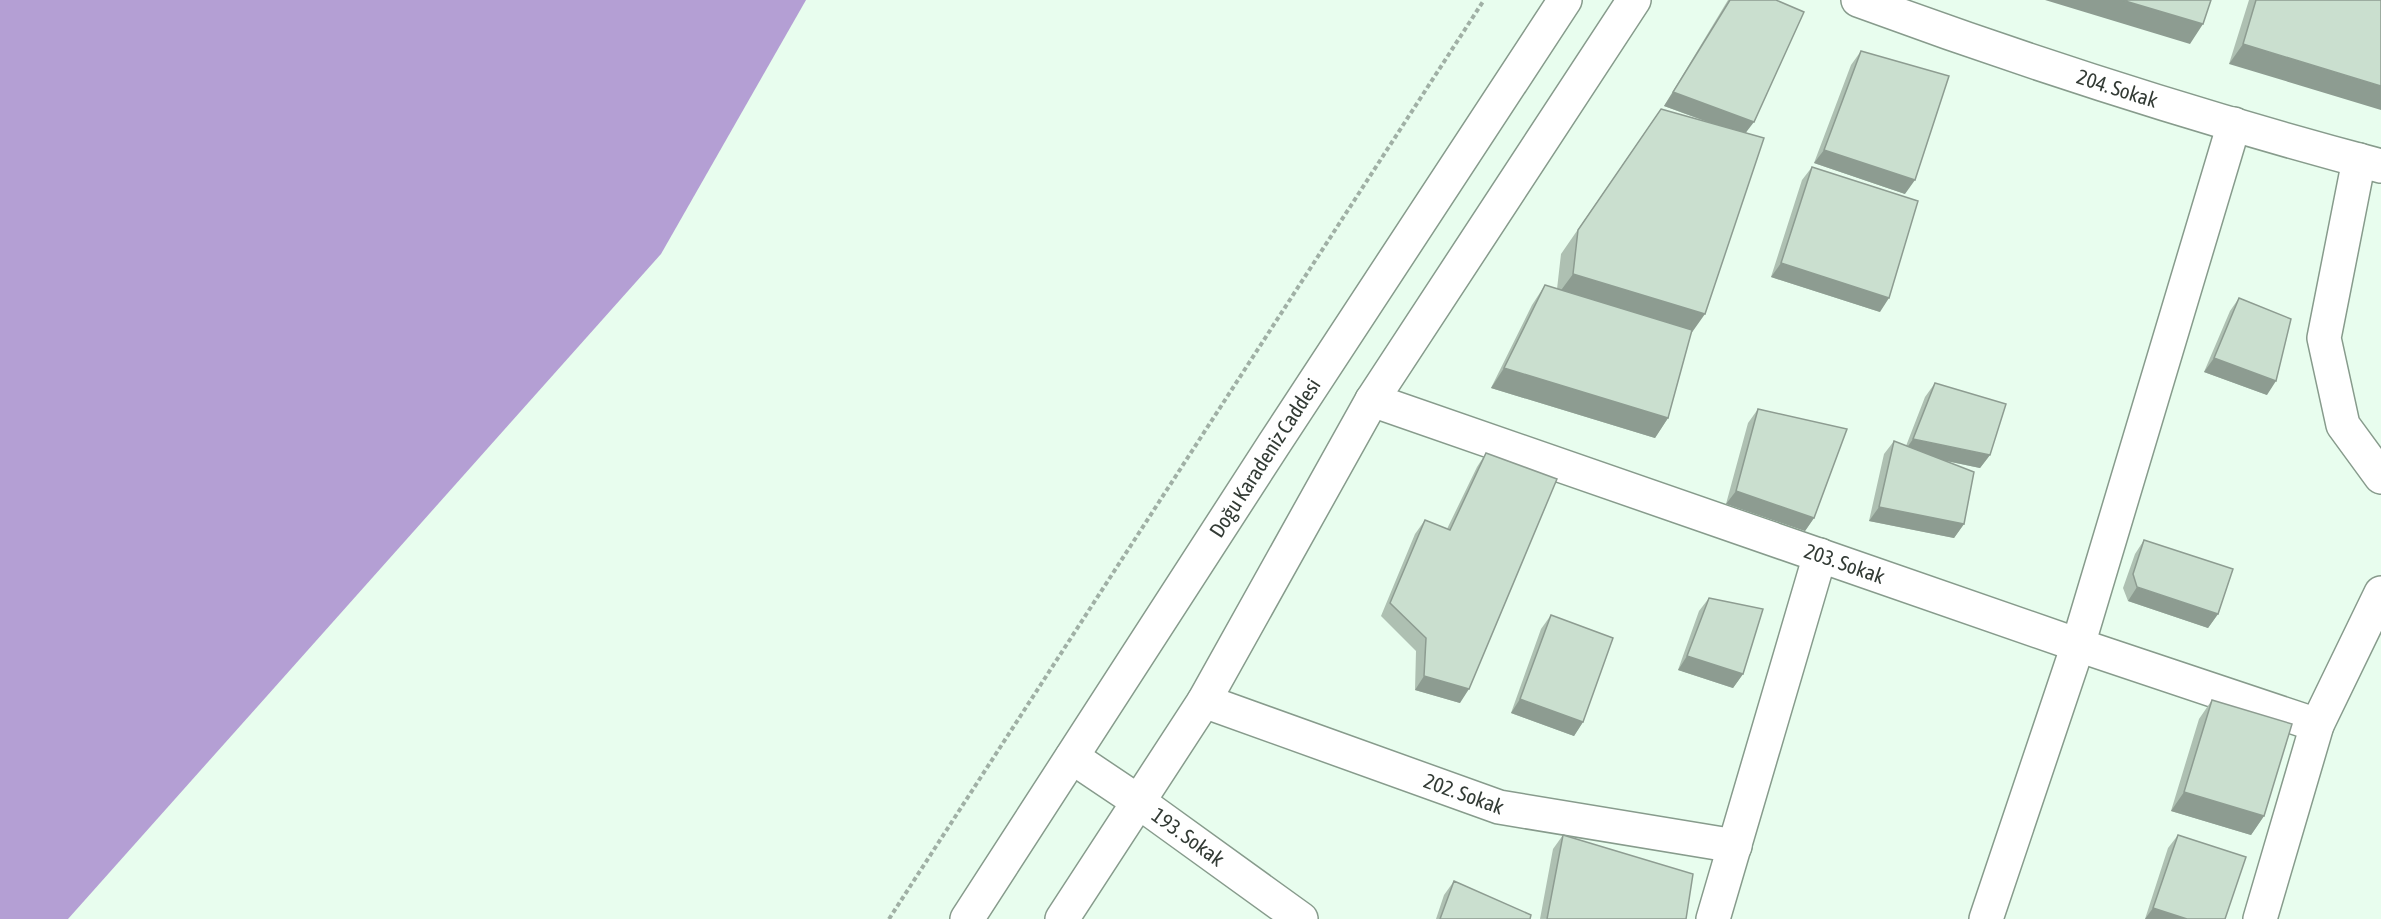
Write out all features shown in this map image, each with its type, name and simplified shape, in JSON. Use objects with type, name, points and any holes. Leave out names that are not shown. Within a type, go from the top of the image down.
[{"type":"street","name":"Doğu Karadeniz Caddesi","points":[[967,919],[1565,0]]},
{"type":"street","points":[[1062,919],[1204,701],[1372,400],[1634,0]]},
{"type":"street","name":"204. Sokak","points":[[1858,0],[1983,46],[2370,163]]},
{"type":"street","points":[[1986,919],[2078,645],[2234,123]]},
{"type":"street","points":[[2370,163],[2324,338],[2343,424],[2381,477]]},
{"type":"street","name":"203. Sokak","points":[[1372,400],[2078,645],[2317,725]]},
{"type":"street","points":[[1713,919],[1820,555]]},
{"type":"street","points":[[2260,919],[2317,725],[2381,593]]},
{"type":"street","name":"202. Sokak","points":[[1204,701],[1499,807],[1735,846]]},
{"type":"street","name":"193. Sokak","points":[[1072,757],[1139,802],[1301,919]]},
{"type":"path","points":[[889,919],[1484,0]]},
{"type":"shaded area","points":[[0,0],[806,0],[661,254],[68,919],[0,919]]},
{"type":"building","points":[[1730,0],[1776,0],[1804,12],[1754,122],[1673,92]]},
{"type":"building","points":[[2122,0],[2211,0],[2203,24]]},
{"type":"building","points":[[2256,0],[2381,0],[2381,86],[2243,44]]},
{"type":"building","points":[[1861,51],[1949,76],[1915,180],[1824,150]]},
{"type":"building","points":[[1661,109],[1764,138],[1705,314],[1573,274],[1578,230]]},
{"type":"building","points":[[1812,167],[1918,201],[1889,298],[1781,263]]},
{"type":"building","points":[[1545,285],[1692,330],[1668,418],[1504,368]]},
{"type":"building","points":[[2239,298],[2291,319],[2276,381],[2214,358]]},
{"type":"building","points":[[1935,383],[2006,404],[1990,455],[1913,439]]},
{"type":"building","points":[[1758,409],[1847,429],[1814,518],[1736,491]]},
{"type":"building","points":[[1894,441],[1974,472],[1964,524],[1879,507]]},
{"type":"building","points":[[1486,453],[1557,479],[1469,689],[1424,676],[1426,638],[1390,603],[1425,520],[1450,530]]},
{"type":"building","points":[[2144,540],[2233,569],[2218,614],[2137,587],[2133,574]]},
{"type":"building","points":[[1709,598],[1763,609],[1743,674],[1687,656]]},
{"type":"building","points":[[1551,615],[1613,638],[1583,722],[1520,699]]},
{"type":"building","points":[[2212,700],[2292,724],[2264,816],[2184,792]]},
{"type":"building","points":[[1563,835],[1693,874],[1686,919],[1547,919]]},
{"type":"building","points":[[2178,835],[2246,857],[2225,919],[2187,919],[2153,908]]},
{"type":"building","points":[[1454,881],[1531,915],[1530,919],[1440,919]]}]
